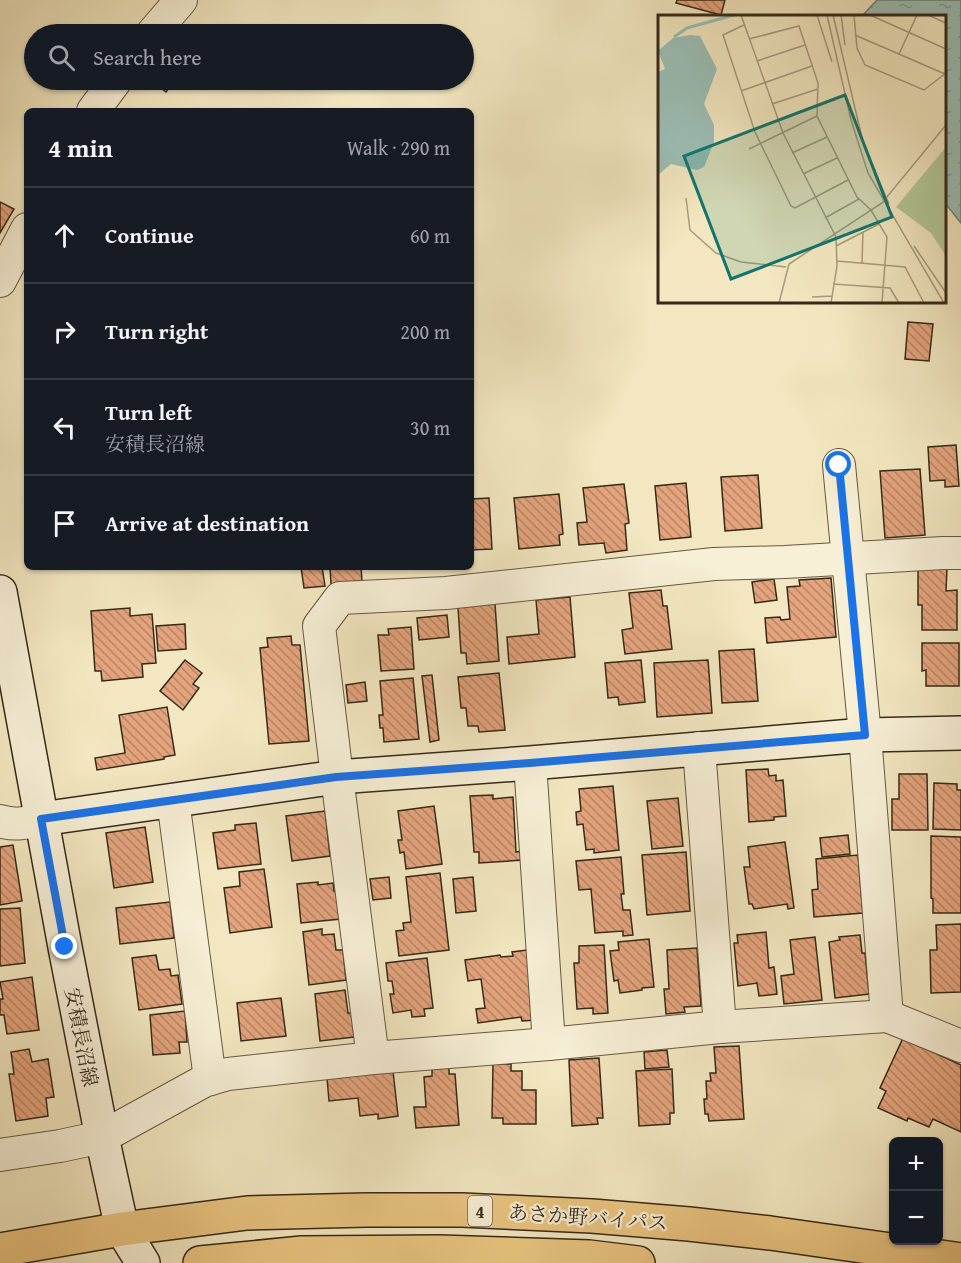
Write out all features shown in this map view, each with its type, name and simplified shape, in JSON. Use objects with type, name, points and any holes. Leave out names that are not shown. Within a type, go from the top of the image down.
[{"type":"highway","name":"あさか野バイパス","points":[[0,1250],[122,1229],[247,1213],[462,1210],[592,1216],[689,1224],[961,1260]]},
{"type":"highway","points":[[866,1247],[942,1240],[961,1242]]},
{"type":"highway","name":"あさか野バイパス","points":[[200,1263],[302,1253],[440,1252],[589,1257],[638,1263]]},
{"type":"street","points":[[161,24],[181,0]]},
{"type":"street","points":[[95,108],[109,90]]},
{"type":"street","points":[[0,281],[24,236]]},
{"type":"street","points":[[839,465],[865,735],[887,1016]]},
{"type":"street","points":[[373,1058],[336,777],[320,627],[340,598],[446,593],[714,564],[961,553]]},
{"type":"street","name":"安積長沼線","points":[[0,592],[102,1137],[122,1229],[143,1263]]},
{"type":"street","points":[[0,822],[25,824],[41,819],[336,777],[865,735],[961,733]]},
{"type":"street","points":[[699,748],[720,1027]]},
{"type":"street","points":[[530,763],[549,1044]]},
{"type":"street","points":[[173,800],[210,1079]]},
{"type":"street","points":[[0,1155],[102,1137],[204,1081],[228,1074],[373,1058],[763,1023],[887,1016],[961,1046]]},
{"type":"water","points":[[877,0],[961,0],[961,223],[946,204],[946,15],[863,15]]},
{"type":"building","points":[[677,0],[725,0],[721,15],[676,3]]},
{"type":"building","points":[[0,202],[14,209],[0,233]]},
{"type":"building","points":[[908,322],[933,324],[929,361],[905,359]]},
{"type":"building","points":[[956,445],[959,486],[945,487],[945,480],[930,481],[928,447]]},
{"type":"building","points":[[920,469],[925,535],[885,538],[880,471]]},
{"type":"building","points":[[758,475],[762,528],[725,531],[721,477]]},
{"type":"building","points":[[686,483],[691,537],[660,540],[655,486]]},
{"type":"building","points":[[624,484],[629,523],[625,524],[627,550],[606,553],[604,543],[579,545],[577,523],[587,522],[583,488]]},
{"type":"building","points":[[559,494],[563,534],[559,535],[560,545],[519,549],[514,498]]},
{"type":"building","points":[[489,498],[492,549],[474,550],[474,499]]},
{"type":"building","points":[[918,568],[947,568],[946,591],[957,590],[957,630],[922,630],[922,605],[918,605]]},
{"type":"building","points":[[301,570],[322,570],[325,586],[304,588]]},
{"type":"building","points":[[330,570],[361,570],[362,581],[331,584]]},
{"type":"building","points":[[831,578],[836,637],[767,643],[765,618],[790,619],[787,587],[800,586],[799,580]]},
{"type":"building","points":[[774,579],[777,600],[755,603],[752,582]]},
{"type":"building","points":[[661,590],[663,606],[667,606],[672,649],[625,654],[622,630],[633,628],[629,593]]},
{"type":"building","points":[[570,597],[575,657],[509,664],[507,637],[539,634],[536,600]]},
{"type":"building","points":[[495,604],[499,661],[467,664],[466,653],[461,653],[458,607]]},
{"type":"building","points":[[130,608],[130,616],[152,614],[156,663],[142,664],[143,677],[102,681],[101,671],[95,671],[91,611]]},
{"type":"building","points":[[447,615],[449,637],[419,640],[417,618]]},
{"type":"building","points":[[185,624],[186,649],[158,651],[156,626]]},
{"type":"building","points":[[411,627],[414,669],[381,671],[378,635],[389,635],[388,629]]},
{"type":"building","points":[[291,636],[292,645],[300,645],[309,741],[269,744],[260,648],[268,647],[267,638]]},
{"type":"building","points":[[922,643],[959,643],[959,686],[926,686],[926,670],[922,671]]},
{"type":"building","points":[[754,649],[758,701],[722,703],[719,651]]},
{"type":"building","points":[[185,660],[202,673],[193,684],[199,688],[183,710],[160,691]]},
{"type":"building","points":[[641,660],[645,702],[619,705],[618,697],[608,698],[605,663]]},
{"type":"building","points":[[708,660],[712,713],[657,717],[654,663]]},
{"type":"building","points":[[499,673],[505,730],[479,732],[478,726],[468,726],[466,708],[461,708],[458,677]]},
{"type":"building","points":[[432,675],[439,740],[430,742],[422,676]]},
{"type":"building","points":[[413,678],[419,739],[384,742],[379,715],[383,715],[380,681]]},
{"type":"building","points":[[365,682],[367,701],[348,703],[346,685]]},
{"type":"building","points":[[167,707],[175,755],[164,757],[164,759],[97,770],[95,758],[125,753],[119,715]]},
{"type":"building","points":[[768,769],[769,776],[776,775],[776,781],[783,780],[786,816],[774,817],[774,820],[749,822],[746,770]]},
{"type":"building","points":[[899,774],[927,774],[928,830],[892,830],[892,799],[899,799]]},
{"type":"building","points":[[934,783],[957,784],[957,790],[961,790],[961,830],[933,829]]},
{"type":"building","points":[[613,786],[619,850],[594,853],[594,849],[586,850],[583,824],[577,825],[576,812],[581,811],[579,789]]},
{"type":"building","points":[[493,795],[493,799],[513,797],[516,852],[522,851],[523,860],[479,863],[479,852],[474,852],[470,796]]},
{"type":"building","points":[[678,798],[683,846],[652,849],[647,801]]},
{"type":"building","points":[[434,806],[442,864],[406,869],[404,852],[400,853],[398,840],[402,840],[398,811]]},
{"type":"building","points":[[325,811],[330,856],[292,861],[286,816]]},
{"type":"building","points":[[256,823],[261,864],[218,869],[213,833],[235,830],[235,825]]},
{"type":"building","points":[[145,827],[153,882],[114,888],[106,833]]},
{"type":"building","points":[[848,835],[850,854],[822,857],[820,838]]},
{"type":"building","points":[[931,836],[961,837],[961,913],[933,913]]},
{"type":"building","points":[[785,842],[794,908],[788,909],[787,904],[754,909],[752,904],[749,904],[744,867],[750,867],[748,847]]},
{"type":"building","points":[[13,845],[22,901],[0,905],[0,847]]},
{"type":"building","points":[[686,852],[690,911],[647,915],[642,855]]},
{"type":"building","points":[[858,855],[863,913],[814,917],[812,890],[818,889],[816,859]]},
{"type":"building","points":[[621,857],[623,910],[630,910],[633,935],[623,936],[623,931],[595,933],[591,889],[579,890],[576,861]]},
{"type":"building","points":[[264,869],[272,927],[230,933],[224,888],[240,886],[239,872]]},
{"type":"building","points":[[440,873],[449,950],[399,956],[396,931],[404,930],[403,923],[411,922],[406,877]]},
{"type":"building","points":[[389,877],[391,898],[373,900],[370,879]]},
{"type":"building","points":[[473,877],[476,911],[456,913],[453,879]]},
{"type":"building","points":[[318,882],[318,885],[333,883],[334,891],[338,891],[341,919],[301,923],[297,884]]},
{"type":"building","points":[[170,902],[174,938],[120,944],[116,908]]},
{"type":"building","points":[[20,908],[25,963],[0,966],[0,909]]},
{"type":"building","points":[[961,924],[961,992],[931,993],[930,950],[937,950],[936,925]]},
{"type":"building","points":[[322,929],[322,935],[334,934],[336,950],[343,950],[346,980],[309,985],[303,932]]},
{"type":"building","points":[[766,932],[769,968],[774,967],[777,994],[759,996],[757,983],[738,986],[734,943],[738,943],[737,935]]},
{"type":"building","points":[[860,935],[862,953],[865,953],[869,994],[835,998],[829,942],[840,940],[839,937]]},
{"type":"building","points":[[815,937],[822,1000],[784,1004],[781,976],[794,974],[790,940]]},
{"type":"building","points":[[649,939],[654,987],[620,993],[618,980],[614,981],[610,951],[619,950],[618,942]]},
{"type":"building","points":[[604,945],[608,1013],[593,1014],[593,1008],[577,1009],[574,963],[579,963],[579,946]]},
{"type":"building","points":[[697,948],[701,1006],[684,1007],[685,1012],[666,1014],[664,989],[669,989],[667,950]]},
{"type":"building","points":[[527,950],[536,1020],[522,1021],[521,1017],[478,1023],[476,1009],[485,1008],[481,979],[468,981],[465,960],[500,955],[501,957],[513,956],[512,952]]},
{"type":"building","points":[[156,955],[159,970],[170,969],[171,976],[178,975],[182,1004],[139,1010],[132,958]]},
{"type":"building","points":[[427,958],[433,1008],[424,1009],[425,1016],[412,1017],[411,1010],[393,1013],[390,994],[394,994],[392,981],[388,981],[386,963]]},
{"type":"building","points":[[32,977],[39,1030],[7,1034],[4,1015],[0,1015],[0,999],[3,999],[0,982]]},
{"type":"building","points":[[345,990],[348,1013],[352,1013],[354,1037],[320,1041],[315,994]]},
{"type":"building","points":[[281,998],[286,1036],[241,1041],[237,1003]]},
{"type":"building","points":[[185,1011],[187,1042],[179,1042],[180,1053],[153,1055],[150,1015]]},
{"type":"building","points":[[903,1038],[961,1065],[961,1132],[933,1119],[929,1127],[908,1118],[907,1121],[878,1108],[886,1091],[880,1088]]},
{"type":"building","points":[[739,1046],[744,1119],[709,1121],[708,1114],[705,1114],[704,1099],[707,1099],[706,1081],[711,1081],[710,1073],[716,1073],[714,1047]]},
{"type":"building","points":[[29,1049],[32,1062],[48,1059],[54,1097],[46,1098],[48,1116],[16,1121],[9,1074],[14,1074],[11,1052]]},
{"type":"building","points":[[667,1050],[669,1067],[645,1069],[644,1052]]},
{"type":"building","points":[[599,1058],[603,1118],[597,1118],[598,1124],[572,1126],[569,1060]]},
{"type":"building","points":[[493,1064],[511,1064],[511,1071],[522,1071],[522,1090],[536,1090],[536,1124],[503,1124],[503,1118],[492,1118]]},
{"type":"building","points":[[449,1067],[449,1074],[455,1074],[459,1125],[416,1128],[414,1107],[426,1107],[424,1077],[432,1076],[432,1068]]},
{"type":"building","points":[[672,1069],[674,1113],[670,1113],[670,1124],[639,1126],[636,1071]]},
{"type":"building","points":[[393,1071],[398,1116],[378,1119],[378,1114],[360,1116],[358,1098],[329,1101],[327,1078]]},
{"type":"route","points":[[65,947],[41,819],[336,777],[865,735],[839,465]]}]
